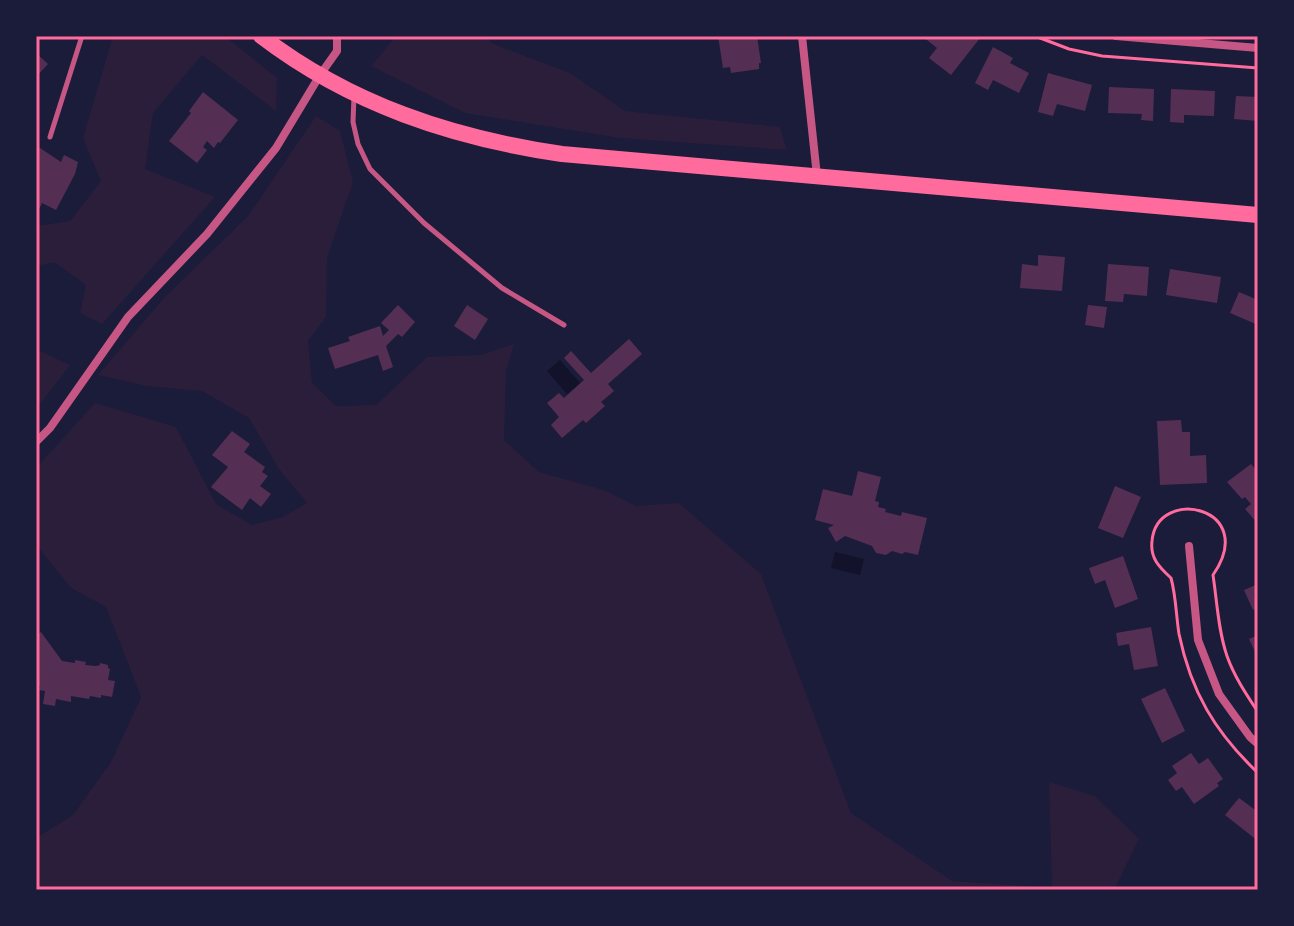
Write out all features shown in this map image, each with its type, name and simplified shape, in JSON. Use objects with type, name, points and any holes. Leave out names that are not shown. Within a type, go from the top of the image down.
[{"type":"main road","points":[[261,36],[354,95],[424,123],[527,149],[1258,215]]},
{"type":"street","points":[[36,442],[50,428],[128,317],[207,234],[276,148],[337,51],[337,36]]},
{"type":"street","points":[[802,36],[817,177]]},
{"type":"street","points":[[1116,36],[1258,48]]},
{"type":"street","points":[[1189,546],[1198,640],[1219,694],[1258,744]]},
{"type":"lane","points":[[50,137],[82,36]]},
{"type":"lane","points":[[354,95],[353,122],[358,144],[370,169],[424,223],[502,288],[564,325]]},
{"type":"path","points":[[1035,36],[1069,49],[1102,56],[1258,68]]},
{"type":"shaded area","points":[[113,36],[225,36],[277,78],[276,111],[202,55],[153,113],[145,169],[215,197],[102,324],[80,313],[86,285],[54,262],[36,266],[36,226],[70,221],[101,181],[83,138]]},
{"type":"shaded area","points":[[396,36],[487,36],[491,43],[570,73],[625,111],[780,127],[787,150],[620,138],[465,113],[371,66]]},
{"type":"shaded area","points":[[316,116],[340,131],[353,182],[327,258],[326,317],[308,341],[312,383],[336,406],[376,405],[427,357],[480,355],[514,344],[506,372],[504,440],[539,472],[604,490],[636,506],[679,503],[761,574],[851,813],[952,881],[1052,888],[1049,782],[1095,796],[1139,839],[1114,890],[36,890],[36,838],[73,815],[111,762],[141,697],[106,607],[71,588],[36,545],[36,468],[95,403],[176,427],[216,504],[252,525],[283,517],[307,503],[278,468],[249,418],[202,391],[147,386],[98,375],[163,299],[248,216]]},
{"type":"shaded area","points":[[36,349],[70,365],[36,409]]},
{"type":"shaded area","points":[[560,360],[580,383],[567,394],[547,371]]},
{"type":"shaded area","points":[[835,552],[864,559],[860,575],[831,568]]},
{"type":"building","points":[[718,36],[757,36],[759,69],[731,73],[730,67],[723,68]]},
{"type":"building","points":[[922,36],[980,38],[951,75],[929,58],[937,48]]},
{"type":"building","points":[[993,47],[1013,58],[1010,63],[1029,73],[1019,93],[993,80],[988,90],[975,83]]},
{"type":"building","points":[[36,53],[48,64],[36,77]]},
{"type":"building","points":[[1048,73],[1092,85],[1085,111],[1057,104],[1053,116],[1038,112]]},
{"type":"building","points":[[1109,87],[1154,89],[1153,121],[1141,120],[1142,114],[1108,113]]},
{"type":"building","points":[[1171,89],[1215,91],[1214,116],[1184,115],[1184,123],[1170,122]]},
{"type":"building","points":[[203,92],[238,120],[214,148],[207,141],[203,147],[207,150],[197,163],[169,141]]},
{"type":"building","points":[[1236,96],[1258,97],[1258,121],[1234,119]]},
{"type":"building","points":[[37,146],[61,162],[64,155],[78,162],[56,210],[42,203],[36,216]]},
{"type":"building","points":[[1038,255],[1065,257],[1062,291],[1020,288],[1022,264],[1038,266]]},
{"type":"building","points":[[1108,264],[1149,267],[1147,296],[1124,294],[1123,302],[1105,301]]},
{"type":"building","points":[[1170,269],[1221,277],[1217,303],[1166,295]]},
{"type":"building","points":[[1239,292],[1258,300],[1258,325],[1230,313]]},
{"type":"building","points":[[398,305],[415,322],[402,337],[398,334],[386,346],[393,367],[383,371],[378,355],[335,369],[328,348],[380,326],[383,336],[389,330],[381,323]]},
{"type":"building","points":[[467,305],[488,319],[475,340],[454,326]]},
{"type":"building","points":[[1088,305],[1107,307],[1104,328],[1085,325]]},
{"type":"building","points":[[629,339],[642,354],[608,384],[614,391],[601,402],[605,406],[562,438],[551,425],[559,417],[547,403],[559,393],[564,398],[584,380],[564,358],[571,351],[591,373]]},
{"type":"building","points":[[1181,420],[1182,432],[1190,432],[1190,456],[1206,455],[1207,483],[1160,485],[1157,421]]},
{"type":"building","points":[[232,431],[250,444],[244,452],[265,467],[262,472],[268,476],[260,486],[271,494],[261,507],[250,498],[242,510],[211,487],[228,467],[212,455]]},
{"type":"building","points":[[1251,464],[1258,472],[1258,524],[1245,509],[1251,504],[1227,482]]},
{"type":"building","points":[[858,471],[881,477],[875,501],[879,502],[878,507],[886,509],[885,512],[901,516],[902,512],[927,518],[918,555],[892,551],[886,555],[876,553],[872,546],[845,536],[836,542],[828,528],[834,525],[815,520],[823,489],[852,496]]},
{"type":"building","points":[[1115,486],[1141,497],[1123,538],[1098,528]]},
{"type":"building","points":[[1123,556],[1138,599],[1115,608],[1105,580],[1095,584],[1089,568]]},
{"type":"building","points":[[1258,584],[1258,608],[1253,610],[1244,590]]},
{"type":"building","points":[[1151,627],[1158,666],[1134,670],[1129,644],[1118,646],[1116,633]]},
{"type":"building","points":[[41,632],[62,661],[108,665],[108,680],[115,681],[112,697],[101,695],[101,698],[90,696],[89,699],[71,696],[71,702],[56,699],[55,706],[43,704],[45,691],[39,690],[40,686],[36,685],[36,636]]},
{"type":"building","points":[[1258,635],[1258,658],[1249,639]]},
{"type":"building","points":[[1165,688],[1185,731],[1162,743],[1141,699]]},
{"type":"building","points":[[1191,753],[1199,764],[1208,758],[1223,779],[1217,783],[1219,786],[1194,804],[1182,787],[1176,791],[1168,780],[1177,773],[1172,766]]},
{"type":"building","points":[[1239,798],[1258,812],[1258,841],[1225,815]]}]
